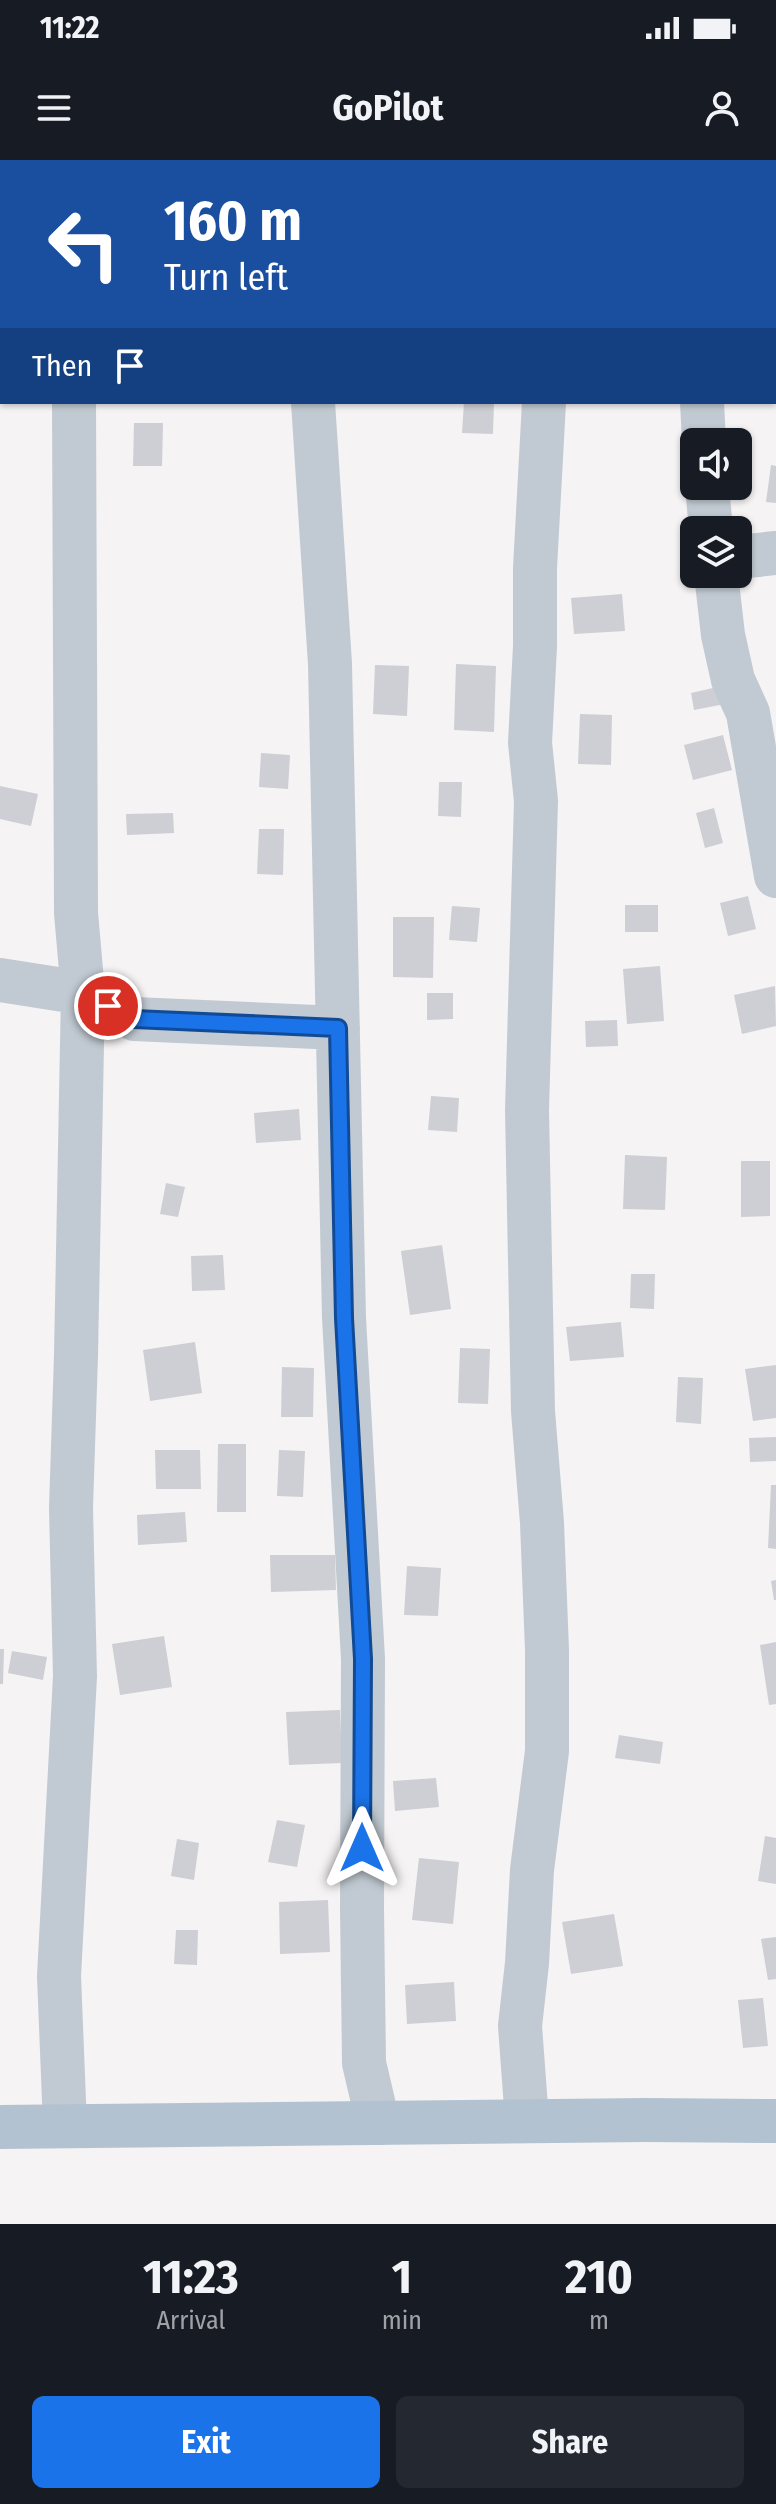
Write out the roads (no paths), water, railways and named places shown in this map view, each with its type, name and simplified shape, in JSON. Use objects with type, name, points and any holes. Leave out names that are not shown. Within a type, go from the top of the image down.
[{"type":"main road","points":[[0,2127],[776,2121]]},
{"type":"street","points":[[65,2126],[59,1976],[75,1676],[71,1508],[83,993],[76,913],[74,404]]},
{"type":"street","points":[[313,404],[330,664],[344,1318],[363,1659],[364,2063],[378,2123]]},
{"type":"street","points":[[527,2121],[520,2026],[532,1870],[548,1739],[542,1523],[533,1411],[527,1110],[536,801],[530,743],[544,404]]},
{"type":"street","points":[[702,404],[703,428]]},
{"type":"street","points":[[752,556],[776,553]]},
{"type":"street","points":[[718,588],[723,635],[733,680],[748,713],[776,876]]},
{"type":"street","points":[[0,980],[83,993],[134,1019],[338,1028]]}]
